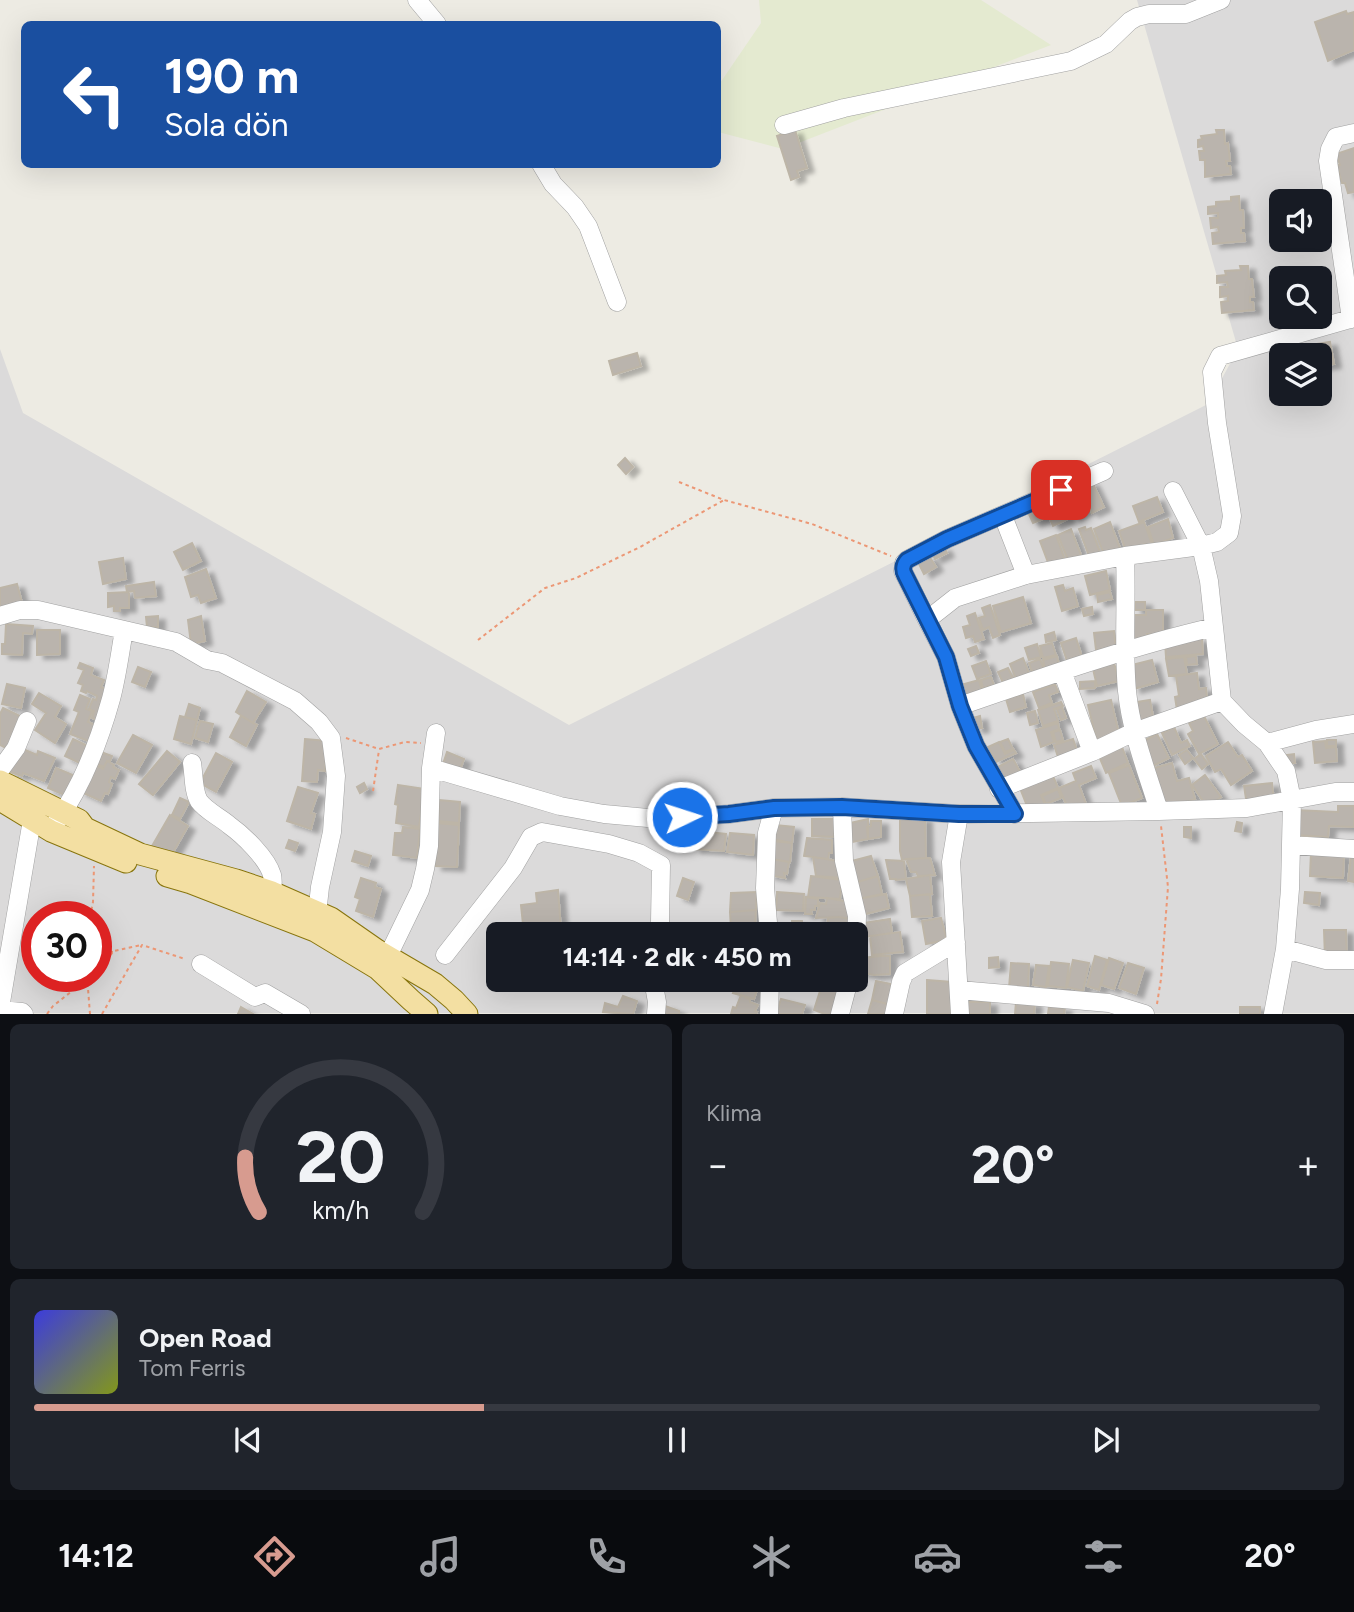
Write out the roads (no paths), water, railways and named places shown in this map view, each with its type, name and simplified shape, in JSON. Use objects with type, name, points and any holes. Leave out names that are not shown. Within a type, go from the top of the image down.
[{"type":"main road","points":[[0,781],[79,820],[85,828],[140,854],[236,880],[269,902]]},
{"type":"main road","points":[[0,800],[51,831],[132,865],[269,902],[316,921],[378,969],[418,1010]]},
{"type":"main road","points":[[316,921],[338,922],[425,978],[467,1013]]},
{"type":"main road","points":[[418,1010],[425,978]]},
{"type":"main road","points":[[418,1010],[445,994]]},
{"type":"street","points":[[417,0],[434,21]]},
{"type":"street","points":[[785,125],[844,108],[1071,61],[1105,44],[1130,20],[1137,17],[1149,14],[1186,14],[1221,0]]},
{"type":"street","points":[[927,620],[956,598],[1026,575],[1125,556],[1201,546],[1217,542],[1229,533],[1232,516],[1217,424],[1212,372],[1220,356],[1352,318],[1328,161],[1336,137],[1354,132]]},
{"type":"street","points":[[543,168],[553,184],[575,207],[588,226],[617,302]]},
{"type":"street","points":[[1015,814],[976,746],[960,706],[946,657],[903,572],[904,563],[947,539],[1104,471]]},
{"type":"street","points":[[1173,491],[1201,546],[1209,581],[1222,701],[1244,724],[1268,743],[1286,771],[1292,800],[1290,889],[1285,949],[1273,1013]]},
{"type":"street","points":[[1003,516],[1026,575]]},
{"type":"street","points":[[1125,556],[1127,693],[1134,732],[1159,811]]},
{"type":"street","points":[[0,616],[20,610],[38,610],[176,642],[207,660],[222,663],[295,701],[320,722],[331,738],[336,776],[332,832],[316,921]]},
{"type":"street","points":[[960,706],[1166,638],[1214,627]]},
{"type":"street","points":[[51,831],[64,813],[91,758],[111,698],[124,630]]},
{"type":"street","points":[[1062,671],[1092,752]]},
{"type":"street","points":[[999,789],[1134,732],[1222,701]]},
{"type":"street","points":[[0,771],[16,748],[27,721]]},
{"type":"street","points":[[1268,743],[1316,730],[1354,724]]},
{"type":"street","points":[[387,956],[420,890],[429,846],[431,768],[435,738]]},
{"type":"street","points":[[192,763],[197,797],[258,852],[271,874],[269,902]]},
{"type":"street","points":[[431,768],[560,806],[604,814],[659,819],[774,808],[842,807],[959,814],[1247,808],[1335,792],[1354,793]]},
{"type":"street","points":[[842,807],[844,861],[857,922]]},
{"type":"street","points":[[768,922],[765,888],[767,833],[774,808]]},
{"type":"street","points":[[959,814],[951,862],[960,1013]]},
{"type":"street","points":[[24,1013],[0,1009],[32,820]]},
{"type":"street","points":[[445,955],[513,868],[531,837],[542,832],[609,844],[639,853],[661,865],[660,922]]},
{"type":"street","points":[[1291,845],[1354,849]]},
{"type":"street","points":[[894,1013],[905,973],[956,942]]},
{"type":"street","points":[[1285,949],[1326,960],[1354,960]]},
{"type":"street","points":[[201,964],[255,996],[265,993],[301,1013]]},
{"type":"street","points":[[959,990],[1044,1006],[1109,1003],[1145,1013]]},
{"type":"street","points":[[655,992],[656,1013]]},
{"type":"street","points":[[769,1013],[770,992]]},
{"type":"street","points":[[840,1013],[846,992]]}]
